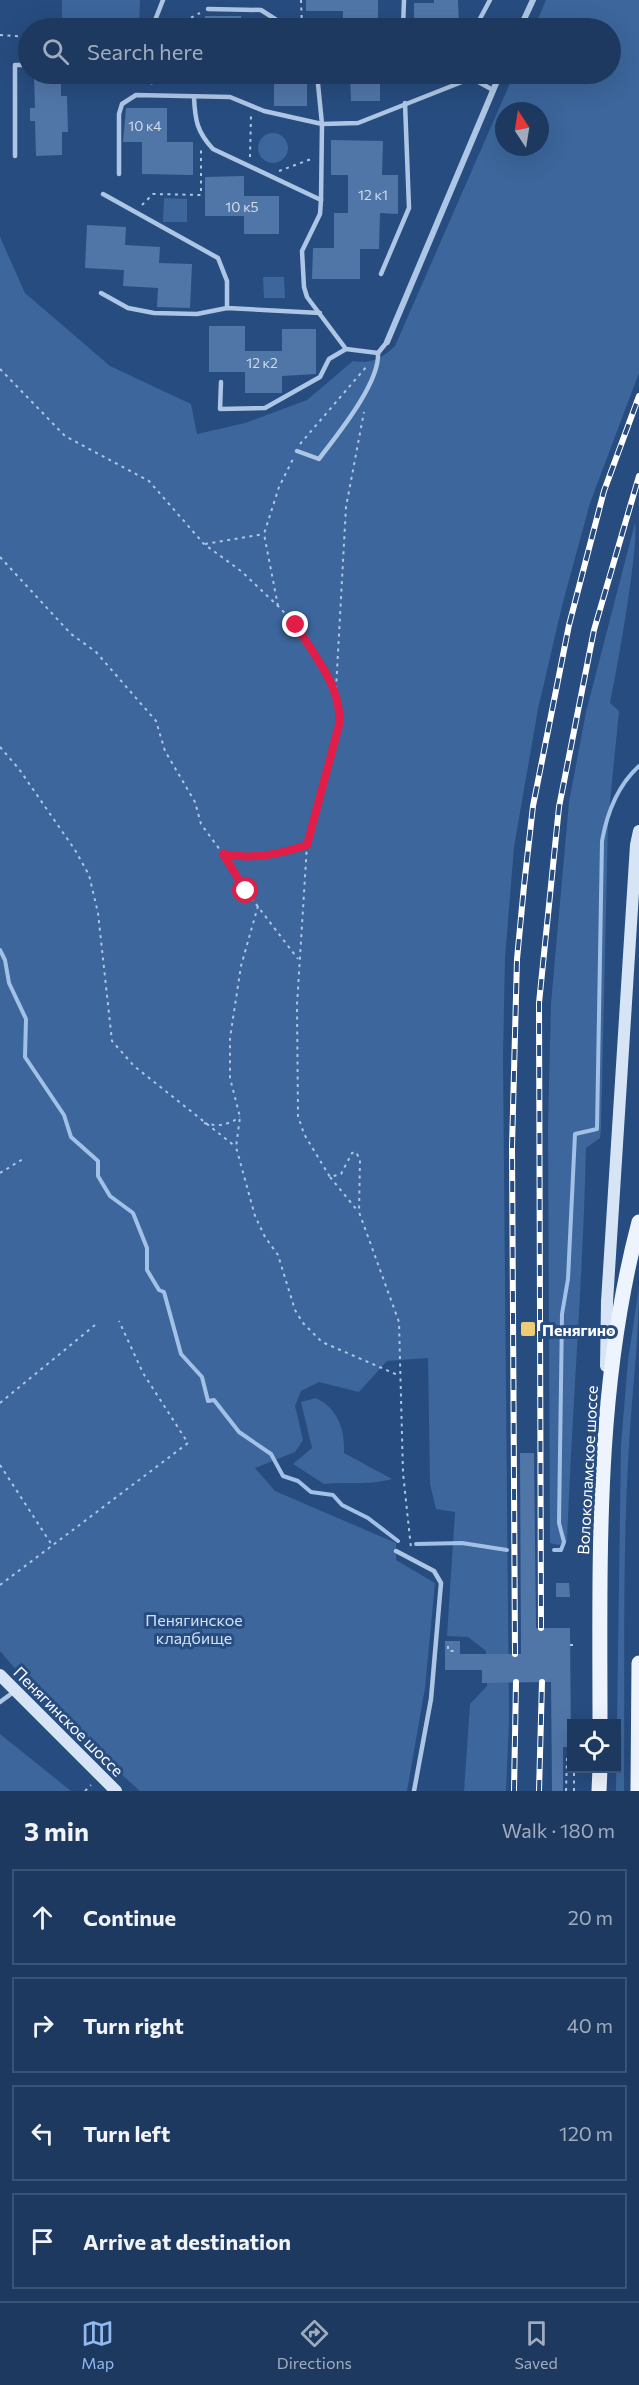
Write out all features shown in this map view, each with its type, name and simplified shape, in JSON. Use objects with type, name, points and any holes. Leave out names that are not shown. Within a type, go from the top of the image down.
[{"type":"main road","points":[[606,1404],[607,1302],[639,831]]},
{"type":"main road","name":"Волоколамское шоссе","points":[[600,1719],[601,1505],[606,1404],[622,1297],[639,1222]]},
{"type":"main road","points":[[638,1791],[639,1663]]},
{"type":"main road","name":"Пенягинское шоссе","points":[[0,1675],[116,1791]]},
{"type":"main road","points":[[599,1791],[600,1773]]},
{"type":"street","points":[[525,18],[533,0]]},
{"type":"street","points":[[387,342],[496,84]]},
{"type":"lane","points":[[156,18],[163,0]]},
{"type":"lane","points":[[403,18],[404,0]]},
{"type":"lane","points":[[481,18],[490,0]]},
{"type":"lane","points":[[208,9],[261,10],[273,18]]},
{"type":"lane","points":[[15,156],[15,65],[18,65]]},
{"type":"lane","points":[[318,84],[322,124],[321,200],[320,214],[302,251],[304,287],[307,297],[346,349]]},
{"type":"lane","points":[[119,174],[119,114],[122,104],[136,94],[230,97],[264,111],[322,124],[358,123],[456,84]]},
{"type":"lane","points":[[482,84],[493,90]]},
{"type":"lane","points":[[194,97],[195,123],[201,137],[213,149],[321,200]]},
{"type":"lane","points":[[381,274],[409,208],[405,103]]},
{"type":"lane","points":[[103,194],[218,258],[227,281],[227,308]]},
{"type":"lane","points":[[101,293],[128,308],[153,313],[197,314],[227,308],[320,313]]},
{"type":"lane","points":[[297,451],[319,459],[343,428],[368,387],[379,362],[378,353],[387,342]]},
{"type":"lane","points":[[220,382],[220,410],[265,408],[320,376],[329,359],[346,349],[378,353]]},
{"type":"lane","points":[[396,1551],[434,1572],[441,1583],[432,1699],[414,1791]]},
{"type":"lane","points":[[0,1702],[15,1691]]},
{"type":"path","points":[[301,0],[302,18]]},
{"type":"path","points":[[190,18],[208,9]]},
{"type":"path","points":[[0,35],[18,36]]},
{"type":"path","points":[[152,84],[153,94]]},
{"type":"path","points":[[250,166],[251,106]]},
{"type":"path","points":[[136,211],[153,194],[201,195],[201,137]]},
{"type":"path","points":[[268,175],[321,155]]},
{"type":"path","points":[[278,606],[264,534],[279,487],[297,451],[378,353]]},
{"type":"path","points":[[0,369],[65,436],[149,481],[204,544],[242,571],[296,625],[336,692],[341,710],[339,725],[307,845],[299,960],[298,1116],[304,1134],[330,1177],[359,1212],[396,1309],[400,1335],[403,1473],[412,1560]]},
{"type":"path","points":[[336,692],[346,507],[364,409]]},
{"type":"path","points":[[204,544],[264,534]]},
{"type":"path","points":[[0,557],[71,634],[96,652],[156,721],[165,751],[195,802],[201,824],[299,960]]},
{"type":"path","points":[[0,747],[19,769],[75,849],[89,875],[98,913],[112,1041],[134,1066],[201,1122],[236,1147]]},
{"type":"path","points":[[223,854],[239,857],[275,855],[307,845]]},
{"type":"path","points":[[258,906],[242,966],[230,1038],[230,1078],[240,1117],[236,1147],[255,1216],[265,1237],[278,1255],[295,1310],[303,1323],[322,1342],[400,1376]]},
{"type":"path","points":[[201,1122],[215,1126],[231,1124],[240,1117]]},
{"type":"path","points":[[330,1177],[341,1174],[352,1153],[359,1155],[359,1212]]},
{"type":"path","points":[[0,1173],[23,1159]]},
{"type":"path","points":[[0,1585],[188,1443],[143,1372],[119,1321]]},
{"type":"path","points":[[0,1403],[95,1325]]},
{"type":"path","points":[[0,1465],[52,1545]]},
{"type":"path","points":[[570,1645],[575,1645]]},
{"type":"path","points":[[448,1646],[448,1651],[454,1651]]},
{"type":"path","points":[[566,1791],[567,1758]]},
{"type":"path","points":[[574,1773],[574,1791]]},
{"type":"path","points":[[85,1791],[92,1784]]},
{"type":"green space","points":[[62,0],[140,0],[139,18],[62,18]]},
{"type":"green space","name":"Пенягинское кладбище","points":[[546,0],[639,0],[639,373],[590,503],[562,606],[538,709],[514,847],[505,958],[503,1056],[509,1720],[506,1791],[464,1791],[470,1704],[487,1686],[486,1651],[468,1637],[447,1636],[455,1512],[436,1509],[430,1484],[428,1358],[387,1361],[359,1392],[319,1382],[301,1391],[295,1406],[303,1440],[295,1452],[255,1468],[275,1491],[396,1543],[396,1560],[435,1583],[425,1688],[407,1791],[140,1791],[53,1713],[0,1651],[0,237],[25,293],[110,366],[191,404],[197,434],[245,423],[307,400],[353,361],[376,360],[395,346],[495,117],[495,156],[549,156],[549,102],[502,102],[510,84],[621,84],[621,18],[538,18]]},
{"type":"green space","points":[[273,133],[283,138],[288,148],[283,158],[273,163],[263,158],[258,148],[263,138]]},
{"type":"green space","points":[[164,198],[187,199],[187,222],[163,222]]},
{"type":"green space","points":[[263,277],[284,277],[285,298],[264,298]]},
{"type":"green space","points":[[635,523],[631,582],[610,703],[619,711],[608,823],[601,1128],[600,1138],[586,1148],[567,1541],[558,1545],[550,1543],[548,1126],[551,1003],[569,802],[586,712]]},
{"type":"green space","points":[[639,1287],[625,1532],[624,1791],[616,1791],[616,1773],[621,1773],[621,1719],[617,1719],[621,1445],[628,1360]]},
{"type":"green space","points":[[316,1398],[330,1408],[339,1421],[344,1453],[392,1479],[324,1484],[293,1464],[312,1448],[301,1402]]},
{"type":"green space","points":[[0,1734],[71,1791],[0,1791]]},
{"type":"building","points":[[306,0],[378,0],[378,18],[343,18],[343,11],[306,11]]},
{"type":"building","points":[[434,0],[458,0],[459,18],[414,18],[414,3],[434,3]]},
{"type":"building","points":[[205,16],[241,16],[241,18],[205,18]]},
{"type":"building","points":[[34,84],[61,84],[61,96],[67,96],[68,132],[62,132],[62,155],[36,156],[35,121],[30,121],[30,108],[35,108]]},
{"type":"building","points":[[274,84],[307,84],[307,106],[274,106]]},
{"type":"building","points":[[350,84],[380,84],[380,101],[351,101]]},
{"type":"building","points":[[126,108],[167,108],[167,142],[193,142],[193,175],[142,174],[142,142],[123,142]]},
{"type":"building","points":[[331,140],[383,141],[382,175],[398,175],[398,214],[380,213],[379,249],[360,249],[360,279],[312,279],[313,248],[334,248],[334,213],[348,213],[348,175],[331,175]]},
{"type":"building","points":[[244,176],[244,196],[279,196],[279,234],[244,234],[244,216],[205,216],[205,177]]},
{"type":"building","points":[[87,225],[126,227],[125,245],[160,247],[159,263],[192,264],[190,308],[157,307],[158,288],[123,286],[124,270],[85,268]]},
{"type":"building","points":[[209,326],[245,326],[245,351],[282,351],[282,329],[316,329],[316,374],[282,376],[282,393],[245,393],[245,372],[209,372]]},
{"type":"building","points":[[520,1453],[534,1453],[536,1628],[570,1628],[571,1719],[567,1719],[567,1747],[563,1747],[563,1791],[552,1791],[551,1682],[482,1683],[482,1670],[445,1670],[445,1641],[460,1641],[460,1654],[521,1654]]},
{"type":"building","points":[[556,1583],[569,1583],[570,1597],[556,1597]]},
{"type":"waterway","points":[[554,1550],[561,1550],[564,1542],[559,1523],[562,1314],[568,1279],[575,1134],[597,1129],[602,841],[614,800],[625,782],[639,766]]},
{"type":"waterway","points":[[0,950],[5,960],[9,983],[26,1019],[25,1057],[64,1115],[71,1137],[98,1161],[98,1176],[110,1196],[133,1213],[147,1248],[147,1270],[159,1290],[164,1292],[181,1354],[202,1377],[208,1401],[214,1400],[239,1432],[271,1454],[283,1476],[298,1481],[311,1492],[333,1495],[342,1505],[368,1518],[398,1541]]},
{"type":"waterway","points":[[416,1544],[462,1543],[507,1550]]},
{"type":"railway","points":[[515,1654],[512,1147],[517,959],[524,886],[533,806],[569,625],[604,491],[639,396]]},
{"type":"railway","points":[[541,1628],[539,1003],[559,807],[594,630],[639,476]]},
{"type":"railway","points":[[514,1791],[516,1682]]},
{"type":"railway","points":[[539,1791],[542,1682]]},
{"type":"place","name":"Пенягино","points":[[528,1329]]},
{"type":"route","points":[[246,891],[223,854],[239,857],[275,855],[307,845],[339,725],[341,710],[336,692],[296,625]]}]
